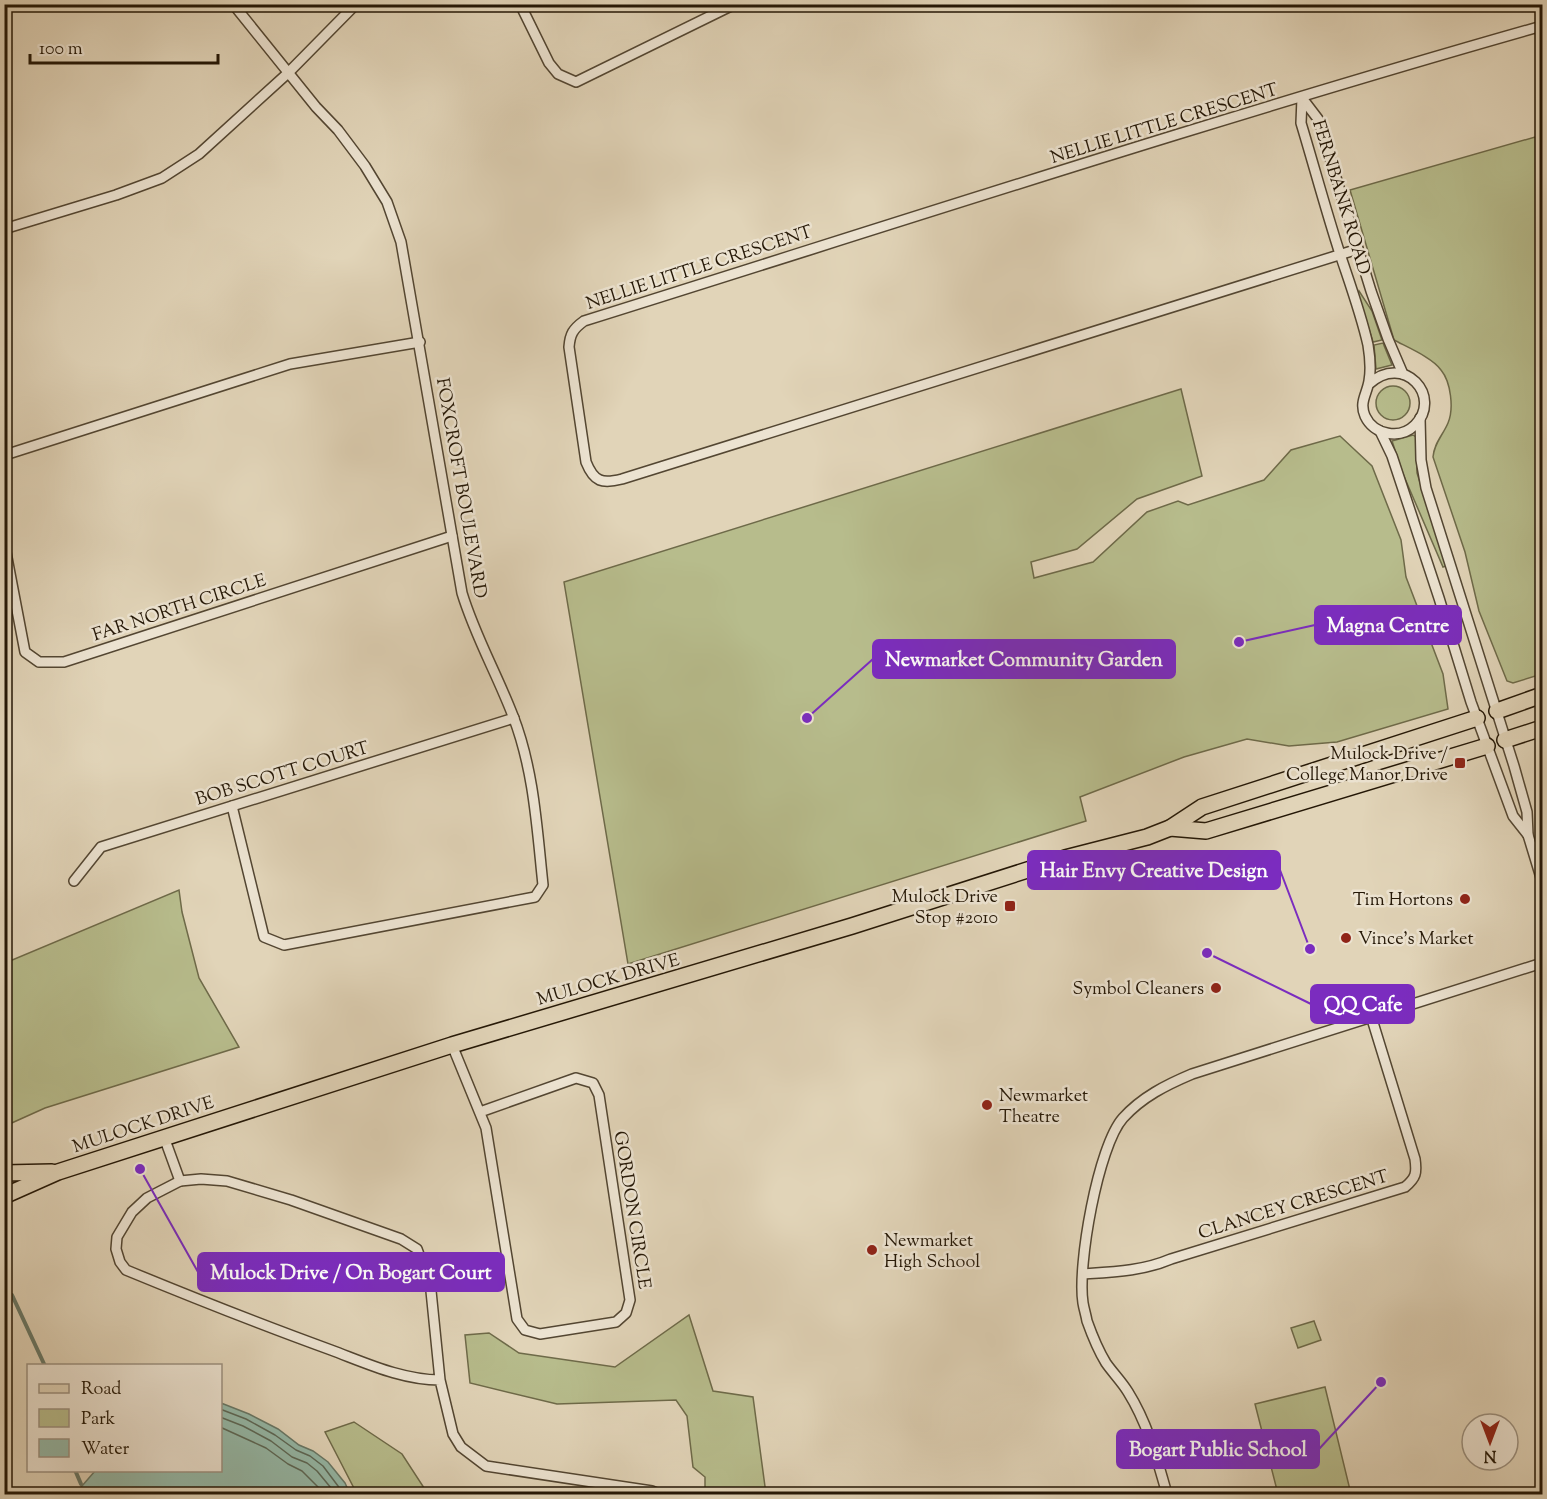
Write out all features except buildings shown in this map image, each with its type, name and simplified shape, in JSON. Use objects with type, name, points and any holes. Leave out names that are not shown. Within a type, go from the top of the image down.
[{"type":"main road","points":[[1497,711],[1542,695]]},
{"type":"main road","name":"MULOCK DRIVE","points":[[4,1196],[58,1172],[452,1046],[749,957],[1065,858],[1147,837],[1170,828],[1202,807],[1477,718]]},
{"type":"main road","points":[[1505,740],[1542,728]]},
{"type":"main road","name":"MULOCK DRIVE","points":[[1170,828],[1206,831],[1487,746]]},
{"type":"main road","name":"MULOCK DRIVE","points":[[4,1173],[58,1172]]},
{"type":"street","name":"FOXCROFT BOULEVARD","points":[[232,806],[264,937],[284,945],[535,897],[543,885],[530,778],[514,718],[469,615],[462,593],[401,242],[387,202],[345,139],[233,4]]},
{"type":"street","points":[[4,229],[116,195],[162,178],[199,154],[288,73],[356,4]]},
{"type":"street","points":[[520,4],[549,63],[558,74],[576,82],[735,4]]},
{"type":"street","name":"NELLIE LITTLE CRESCENT","points":[[1358,249],[622,479],[611,482],[602,481],[594,477],[586,462],[569,347],[570,335],[584,321],[1302,98],[1542,26]]},
{"type":"street","name":"FERNBANK ROAD","points":[[1302,98],[1318,119],[1358,249],[1388,339],[1403,374]]},
{"type":"street","name":"FERNBANK ROAD","points":[[1302,98],[1300,123],[1368,345],[1369,384]]},
{"type":"street","points":[[4,458],[8,454],[290,364],[420,342]]},
{"type":"street","points":[[1420,418],[1407,431],[1389,434],[1380,431],[1369,422],[1363,408],[1365,392],[1369,384],[1384,374],[1403,374],[1411,378],[1421,390],[1424,405],[1420,418],[1421,460],[1426,488],[1527,812],[1528,835],[1542,881]]},
{"type":"street","points":[[1380,431],[1392,456],[1487,746],[1513,816],[1528,835]]},
{"type":"street","name":"FAR NORTH CIRCLE","points":[[4,542],[25,652],[39,662],[64,662],[452,536]]},
{"type":"street","name":"BOB SCOTT COURT","points":[[74,881],[101,847],[514,718]]},
{"type":"street","points":[[1167,1494],[1148,1429],[1128,1391],[1106,1363],[1095,1342],[1083,1302],[1083,1274],[1096,1183],[1108,1142],[1122,1120],[1139,1103],[1162,1087],[1192,1074],[1542,963]]},
{"type":"street","name":"CLANCEY CRESCENT","points":[[1083,1274],[1154,1266],[1405,1187],[1414,1179],[1415,1159],[1371,1016]]},
{"type":"street","name":"GORDON CIRCLE","points":[[452,1046],[486,1128],[517,1319],[525,1330],[540,1334],[616,1322],[626,1313],[630,1300],[599,1095],[593,1083],[576,1078],[480,1112]]},
{"type":"street","points":[[164,1137],[180,1181]]},
{"type":"street","points":[[440,1380],[419,1380],[398,1374],[306,1341],[126,1270],[116,1250],[117,1237],[132,1212],[147,1198],[180,1181],[201,1179],[227,1181],[291,1200],[401,1239],[417,1250],[431,1291],[440,1380],[453,1434],[460,1447],[486,1466],[652,1491],[659,1494]]},
{"type":"green space","points":[[1542,135],[1542,674],[1513,683],[1507,681],[1479,611],[1465,552],[1433,457],[1435,447],[1450,417],[1451,396],[1447,381],[1432,361],[1394,340],[1350,190]]},
{"type":"green space","points":[[1359,291],[1372,311],[1382,340],[1373,342]]},
{"type":"green space","points":[[1383,343],[1392,365],[1376,369],[1374,345]]},
{"type":"green space","points":[[1393,386],[1405,391],[1410,403],[1405,415],[1393,420],[1381,415],[1376,403],[1381,391]]},
{"type":"green space","points":[[1181,389],[1202,476],[1137,499],[1077,549],[1031,562],[1034,578],[1093,562],[1147,512],[1178,501],[1188,505],[1264,480],[1291,450],[1340,436],[1372,466],[1401,540],[1406,577],[1443,674],[1448,709],[1337,742],[1289,746],[1247,739],[1184,757],[1080,797],[1086,821],[628,964],[564,582]]},
{"type":"green space","points":[[1413,435],[1416,437],[1417,473],[1446,566],[1443,567],[1403,474],[1392,441]]},
{"type":"green space","points":[[179,890],[182,912],[199,978],[239,1047],[45,1108],[5,1126],[5,963]]},
{"type":"green space","points":[[689,1315],[713,1391],[753,1397],[766,1494],[705,1494],[705,1477],[693,1467],[687,1416],[676,1400],[557,1404],[470,1383],[465,1335],[489,1333],[519,1353],[615,1367]]},
{"type":"green space","points":[[1314,1321],[1321,1340],[1298,1348],[1291,1328]]},
{"type":"green space","points":[[1325,1387],[1351,1494],[1278,1494],[1255,1404]]},
{"type":"green space","points":[[354,1422],[402,1454],[428,1494],[357,1494],[325,1432]]},
{"type":"water","points":[[222,1403],[278,1429],[299,1445],[313,1451],[328,1462],[345,1483],[350,1494],[75,1494],[94,1472],[222,1472]]},
{"type":"waterway","points":[[12,1295],[44,1364]]},
{"type":"waterway","points":[[76,1472],[81,1484]]},
{"type":"place","name":"Magna Centre","points":[[1239,642]]},
{"type":"place","name":"Newmarket Community Garden","points":[[807,718]]},
{"type":"place","name":"Mulock Drive / College Manor Drive","points":[[1460,763]]},
{"type":"place","name":"Tim Hortons","points":[[1465,899]]},
{"type":"place","name":"Mulock Drive Stop #2010","points":[[1010,906]]},
{"type":"place","name":"Vince's Market","points":[[1346,938]]},
{"type":"place","name":"Hair Envy Creative Design","points":[[1310,949]]},
{"type":"place","name":"QQ Cafe","points":[[1207,953]]},
{"type":"place","name":"Symbol Cleaners","points":[[1216,988]]},
{"type":"place","name":"Newmarket Theatre","points":[[987,1105]]},
{"type":"place","name":"Mulock Drive / On Bogart Court","points":[[140,1169]]},
{"type":"place","name":"Newmarket High School","points":[[872,1250]]},
{"type":"place","name":"Bogart Public School","points":[[1381,1382]]}]
